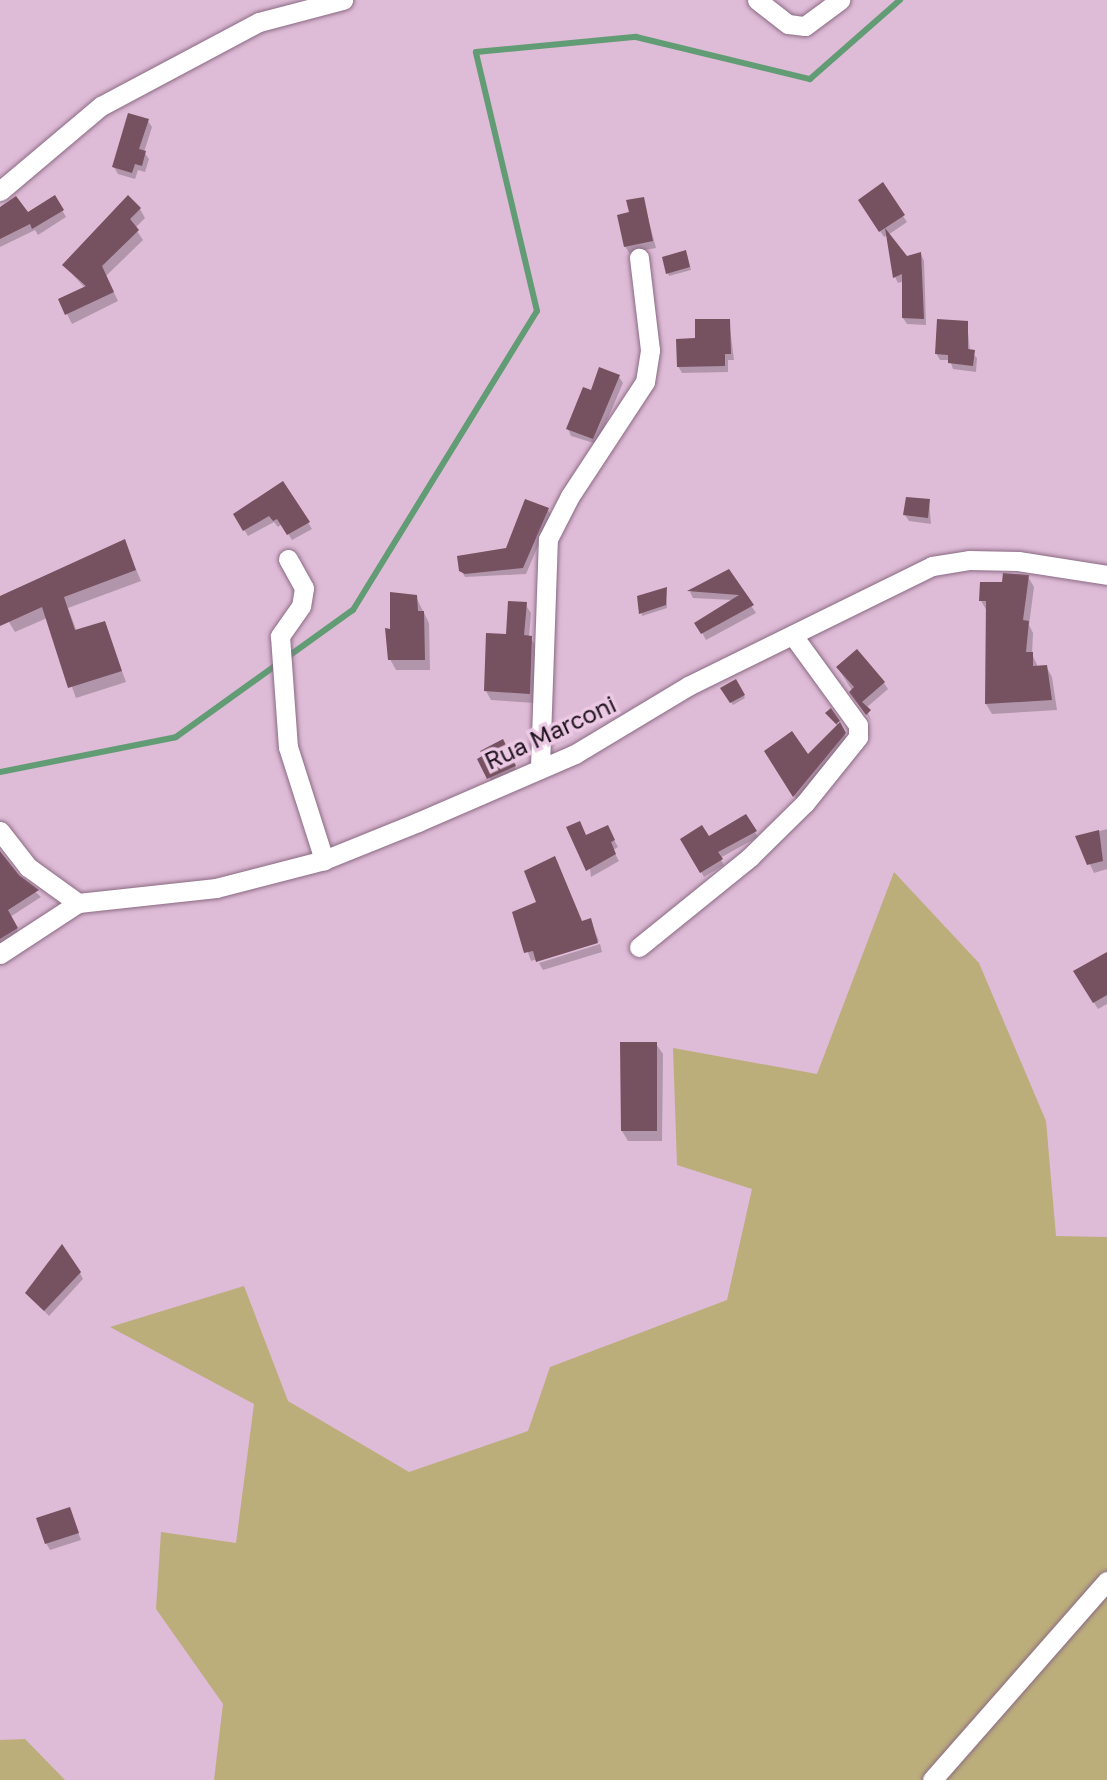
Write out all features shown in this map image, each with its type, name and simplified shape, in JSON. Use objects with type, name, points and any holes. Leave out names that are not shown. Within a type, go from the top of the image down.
[{"type":"street","points":[[0,191],[113,100],[259,22],[343,0]]},
{"type":"street","points":[[757,0],[788,24],[804,26],[840,0]]},
{"type":"street","points":[[540,766],[548,539],[570,496],[645,382],[650,350],[639,258]]},
{"type":"street","points":[[288,559],[304,588],[301,606],[280,636],[288,747],[324,860]]},
{"type":"street","name":"Rua Marconi","points":[[0,954],[78,903],[184,895],[324,860],[540,766],[575,754],[688,686],[794,636],[900,580],[955,561],[1018,561],[1107,575]]},
{"type":"street","points":[[639,947],[750,857],[806,803],[858,737],[858,724],[794,636]]},
{"type":"street","points":[[0,831],[28,867],[78,903]]},
{"type":"street","points":[[932,1780],[1107,1581]]},
{"type":"shaded area","points":[[894,872],[979,963],[1046,1121],[1056,1236],[1107,1237],[1107,1780],[214,1780],[223,1704],[156,1609],[161,1532],[236,1543],[254,1404],[110,1327],[244,1286],[288,1401],[409,1472],[528,1431],[550,1367],[727,1300],[752,1189],[677,1165],[673,1048],[817,1074]]},
{"type":"shaded area","points":[[25,1739],[65,1780],[0,1780],[0,1740]]},
{"type":"building","points":[[128,113],[149,119],[139,149],[146,151],[142,166],[135,164],[132,173],[112,167]]},
{"type":"building","points":[[883,182],[905,215],[879,232],[858,200]]},
{"type":"building","points":[[55,195],[64,210],[32,229],[30,224],[0,239],[0,207],[16,196],[28,212]]},
{"type":"building","points":[[128,195],[141,208],[130,219],[139,230],[102,266],[114,292],[65,315],[58,299],[86,286],[62,265]]},
{"type":"building","points":[[644,197],[653,241],[624,247],[617,215],[629,212],[626,200]]},
{"type":"building","points":[[885,228],[907,256],[921,252],[924,319],[902,318],[902,274],[893,278]]},
{"type":"building","points":[[686,250],[690,267],[666,274],[662,257]]},
{"type":"building","points":[[695,319],[730,319],[731,354],[725,354],[725,366],[677,367],[676,339],[695,338]]},
{"type":"building","points":[[937,319],[968,321],[968,349],[975,350],[973,366],[948,363],[948,355],[935,354]]},
{"type":"building","points":[[599,367],[620,375],[593,439],[566,429],[583,387],[591,390]]},
{"type":"building","points":[[283,481],[310,522],[287,535],[277,519],[273,521],[269,516],[243,531],[233,514]]},
{"type":"building","points":[[906,497],[930,499],[928,518],[903,515]]},
{"type":"building","points":[[525,499],[549,508],[523,568],[465,574],[459,571],[457,556],[506,548]]},
{"type":"building","points":[[125,539],[136,570],[64,597],[75,630],[105,621],[122,671],[68,688],[42,607],[0,626],[0,596]]},
{"type":"building","points":[[729,569],[754,605],[701,634],[694,623],[739,595],[687,591]]},
{"type":"building","points":[[1003,573],[1029,575],[1023,620],[1029,621],[1026,652],[1033,652],[1033,666],[1047,665],[1052,700],[985,704],[986,601],[979,601],[980,582],[1002,582]]},
{"type":"building","points":[[667,587],[666,605],[639,614],[637,596]]},
{"type":"building","points":[[390,592],[417,595],[418,611],[424,611],[425,660],[388,660],[385,628],[390,629]]},
{"type":"building","points":[[508,601],[527,602],[524,635],[532,636],[530,694],[484,691],[486,633],[506,634]]},
{"type":"building","points":[[857,649],[885,682],[862,702],[871,710],[866,715],[849,692],[854,687],[836,667]]},
{"type":"building","points":[[736,679],[745,695],[730,703],[720,688]]},
{"type":"building","points":[[831,708],[840,721],[836,724],[825,713]]},
{"type":"building","points":[[840,722],[846,733],[793,797],[764,751],[792,731],[808,754]]},
{"type":"building","points":[[503,739],[516,766],[487,779],[477,759],[482,756],[480,751]]},
{"type":"building","points":[[746,814],[757,831],[718,852],[723,859],[700,873],[680,839],[702,825],[709,836]]},
{"type":"building","points":[[580,821],[586,835],[608,825],[615,840],[611,842],[616,854],[586,871],[566,827]]},
{"type":"building","points":[[1099,830],[1103,861],[1087,865],[1075,836]]},
{"type":"building","points":[[0,851],[19,875],[39,890],[8,910],[18,928],[0,939]]},
{"type":"building","points":[[555,856],[582,921],[591,918],[598,943],[536,962],[533,951],[524,953],[512,912],[536,902],[524,871]]},
{"type":"building","points":[[1107,952],[1107,995],[1093,1003],[1073,971]]},
{"type":"building","points":[[620,1042],[657,1042],[657,1131],[621,1131]]},
{"type":"building","points":[[62,1244],[81,1272],[44,1311],[25,1293]]},
{"type":"building","points":[[70,1507],[79,1533],[45,1544],[36,1518]]},
{"type":"waterway","points":[[0,772],[176,737],[353,610],[537,311],[476,52],[636,37],[810,79],[900,0]]}]
